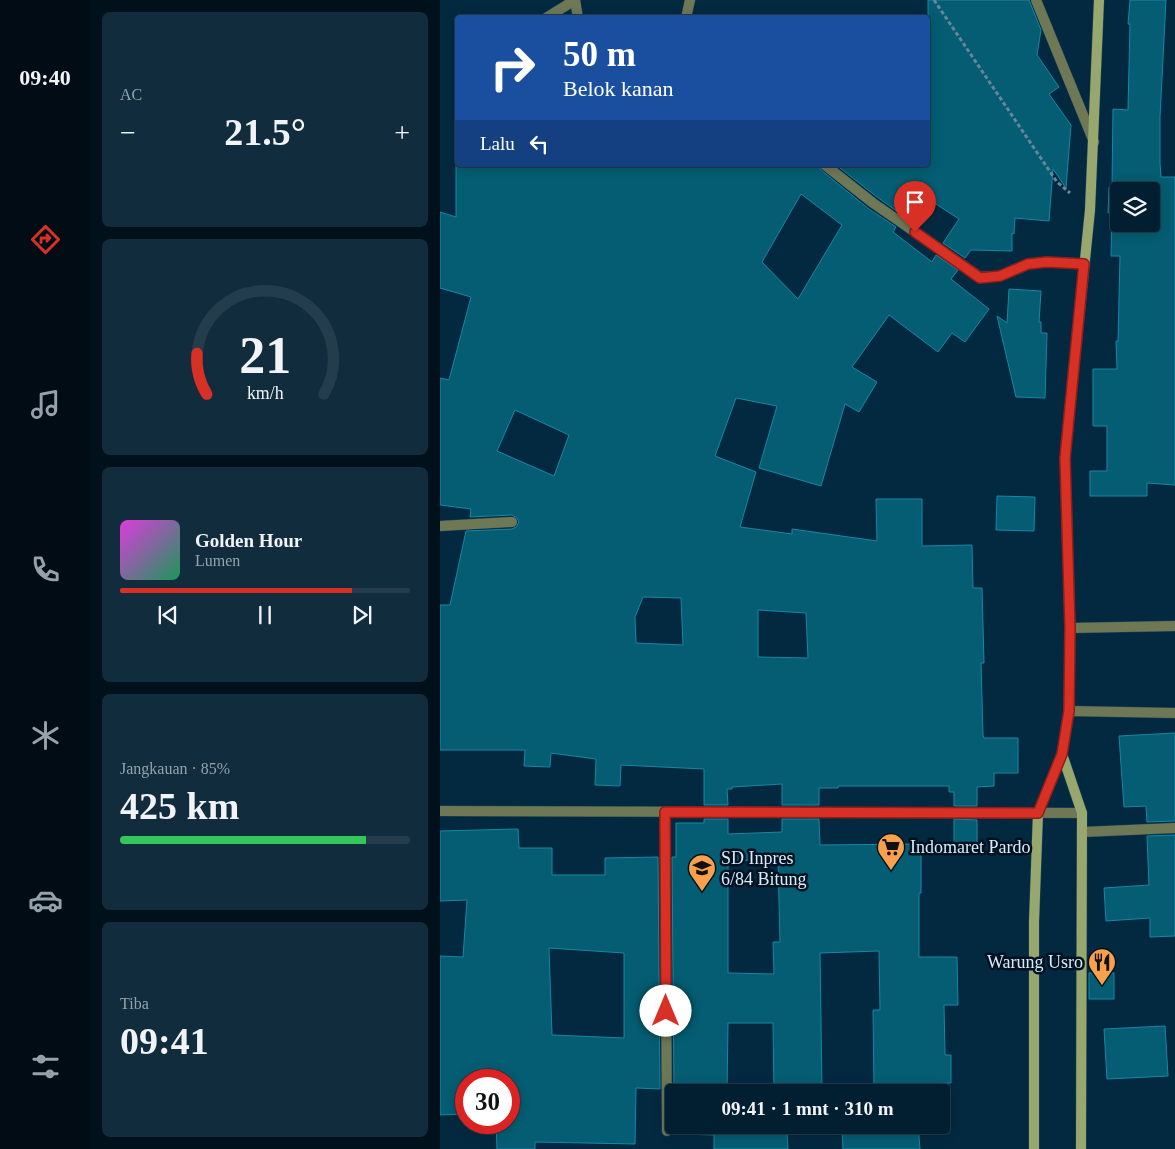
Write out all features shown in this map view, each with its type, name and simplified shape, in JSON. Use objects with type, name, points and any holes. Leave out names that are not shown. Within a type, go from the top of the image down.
[{"type":"street","points":[[551,15],[575,0],[578,15]]},
{"type":"street","points":[[687,15],[690,0]]},
{"type":"street","points":[[1036,0],[1094,143]]},
{"type":"street","points":[[1034,1149],[1034,922],[1038,813],[1062,754],[1069,711],[1070,628],[1065,458],[1090,210],[1099,0]]},
{"type":"street","points":[[828,167],[873,202],[980,278],[1000,276],[1028,264],[1047,262],[1084,264]]},
{"type":"street","points":[[440,526],[512,522]]},
{"type":"street","points":[[1070,628],[1175,626]]},
{"type":"street","points":[[1069,711],[1175,713]]},
{"type":"street","points":[[1062,754],[1082,813],[1081,1149]]},
{"type":"street","points":[[440,811],[1082,813]]},
{"type":"street","points":[[665,812],[667,1084]]},
{"type":"street","points":[[1082,832],[1175,828]]},
{"type":"path","points":[[934,0],[1057,182],[1090,210]]},
{"type":"building","points":[[928,0],[1029,0],[1041,30],[1037,55],[1059,87],[1049,94],[1071,125],[1066,188],[1053,169],[1049,221],[1015,218],[1014,234],[1012,233],[1012,251],[971,250],[965,258],[943,243],[959,219],[922,195],[905,217],[839,167],[930,167],[930,15],[928,15]]},
{"type":"building","points":[[1130,0],[1166,0],[1160,117],[1160,163],[1161,177],[1175,177],[1175,485],[1147,483],[1147,496],[1090,496],[1090,471],[1107,471],[1107,426],[1093,426],[1093,369],[1117,369],[1116,341],[1118,341],[1120,256],[1111,256],[1112,232],[1160,232],[1160,182],[1112,182],[1113,109],[1128,110],[1130,24],[1128,24]]},
{"type":"building","points":[[456,167],[819,167],[869,209],[896,227],[893,232],[932,262],[936,255],[958,270],[951,279],[989,309],[965,342],[952,333],[938,352],[889,315],[852,367],[877,382],[859,412],[845,404],[821,486],[759,468],[777,406],[736,398],[715,456],[756,472],[740,527],[792,534],[792,529],[877,541],[876,499],[922,499],[922,546],[972,545],[973,588],[982,588],[984,663],[981,663],[983,735],[984,738],[1018,738],[1018,773],[994,773],[994,786],[977,787],[977,806],[954,806],[954,792],[949,792],[949,786],[838,786],[838,788],[819,788],[819,805],[782,805],[782,784],[732,787],[732,789],[727,789],[728,805],[704,805],[704,769],[621,765],[620,786],[595,785],[596,759],[551,753],[550,767],[524,766],[525,750],[440,750],[440,605],[450,605],[466,531],[512,529],[519,522],[512,515],[470,517],[471,509],[440,505],[440,378],[449,380],[471,297],[440,288],[440,212],[456,217]],"holes":[[[801,194],[842,225],[798,299],[762,262]],[[515,410],[569,435],[554,476],[497,451]],[[643,597],[681,598],[683,645],[636,643],[635,617]],[[758,610],[806,613],[808,658],[758,657]]]},
{"type":"building","points":[[1109,187],[1110,213],[1108,213]]},
{"type":"building","points":[[1009,289],[1041,291],[1039,322],[1041,322],[1041,333],[1047,333],[1045,398],[1016,397],[997,316],[1007,323]]},
{"type":"building","points":[[997,496],[1035,497],[1034,531],[996,530]]},
{"type":"building","points":[[1175,733],[1175,821],[1147,822],[1146,806],[1124,807],[1119,736]]},
{"type":"building","points":[[704,819],[728,819],[728,834],[782,832],[782,819],[819,819],[820,845],[921,844],[919,957],[957,957],[958,1005],[944,1005],[945,1055],[951,1055],[951,1083],[874,1084],[873,1010],[880,1010],[879,951],[820,953],[822,1084],[774,1084],[773,1023],[728,1023],[727,1084],[674,1084],[672,857],[676,857],[676,823],[704,823]],"holes":[[[778,859],[780,942],[773,942],[774,974],[728,973],[728,861]]]},
{"type":"building","points":[[954,819],[977,820],[977,850],[954,850]]},
{"type":"building","points":[[518,829],[519,848],[552,848],[552,875],[605,875],[605,858],[658,857],[660,1089],[636,1088],[635,1144],[535,1142],[535,1149],[497,1149],[496,1134],[520,1134],[520,1069],[455,1069],[455,1114],[440,1115],[440,956],[463,957],[467,900],[440,901],[440,831]],"holes":[[[549,948],[624,953],[624,1038],[552,1035]]]},
{"type":"building","points":[[1175,835],[1175,936],[1150,937],[1150,918],[1106,921],[1104,888],[1149,885],[1147,836]]},
{"type":"building","name":"Warung Usro","points":[[1089,973],[1114,973],[1114,999],[1089,999]]},
{"type":"building","points":[[1165,1026],[1168,1076],[1107,1079],[1104,1029]]},
{"type":"building","points":[[679,1134],[787,1134],[788,1149],[714,1149],[714,1135]]},
{"type":"building","points":[[842,1134],[919,1134],[920,1149],[843,1149]]},
{"type":"place","name":"Indomaret Pardo","points":[[891,871]]},
{"type":"place","name":"SD Inpres 6/84 Bitung","points":[[702,892]]},
{"type":"place","name":"Warung Usro","points":[[1102,986]]},
{"type":"route","points":[[666,1011],[665,812],[1038,813],[1062,754],[1069,711],[1070,644],[1065,458],[1084,264],[1047,262],[1028,264],[1000,276],[980,278],[915,232]]}]
